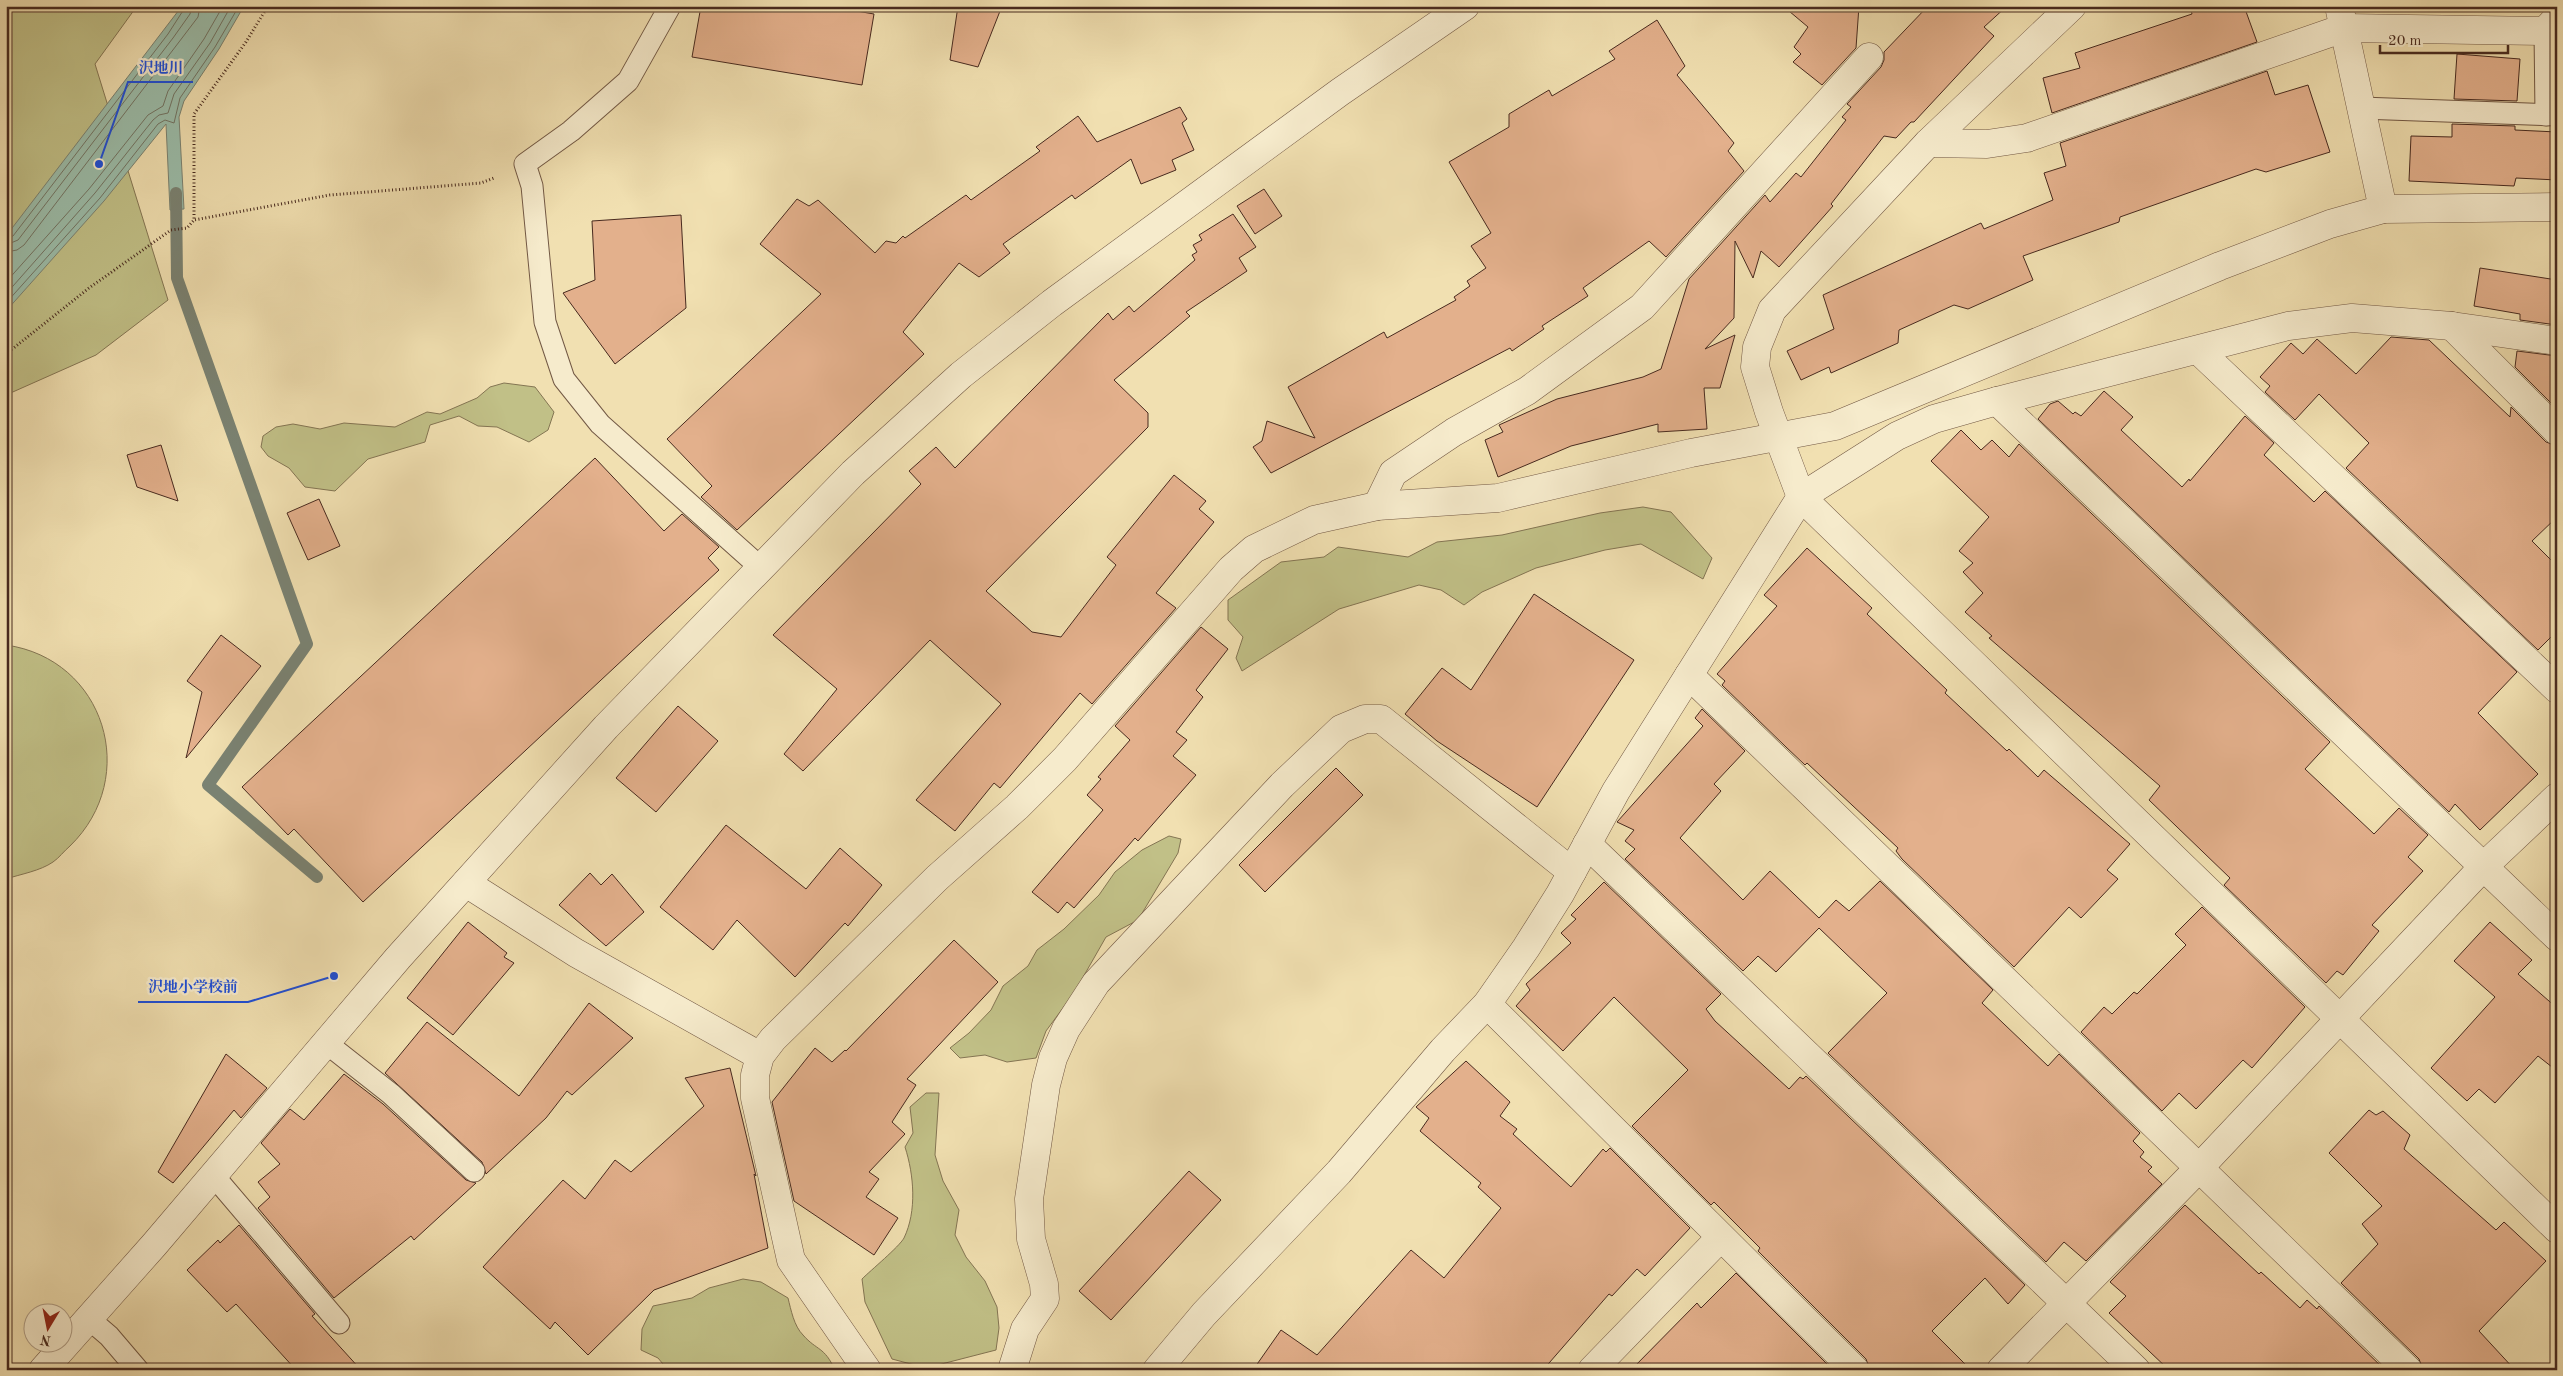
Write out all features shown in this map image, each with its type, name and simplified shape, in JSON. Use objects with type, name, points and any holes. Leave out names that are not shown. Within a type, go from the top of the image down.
[{"type":"street","points":[[43,1370],[213,1175],[325,1042],[606,727],[853,473],[968,369],[1194,197],[1340,92],[1465,6]]},
{"type":"street","points":[[2072,6],[1928,143],[1772,310],[1768,317],[1757,347],[1756,367],[1801,497],[2557,1229]]},
{"type":"street","points":[[1928,143],[1987,144],[2027,138],[2342,17],[2551,25]]},
{"type":"street","points":[[2342,17],[2383,209]]},
{"type":"street","points":[[1377,506],[1393,473],[1454,432],[1527,391],[1642,306],[1869,57]]},
{"type":"street","points":[[867,1370],[790,1260],[755,1098],[755,1075],[760,1056],[773,1038],[937,878],[1017,807],[1065,759],[1231,569],[1254,549],[1314,520],[1377,506],[1498,498],[1691,453],[1836,426],[2220,266],[2330,224],[2383,209],[2557,207]]},
{"type":"street","points":[[1157,1370],[1204,1314],[1339,1172],[1443,1050],[1487,1004],[1526,948],[1572,872],[1616,791],[1801,497],[1897,436],[1934,419],[2288,326],[2352,318],[2452,326],[2557,341]]},
{"type":"street","points":[[2452,326],[2557,431]]},
{"type":"street","points":[[2198,350],[2557,689]]},
{"type":"street","points":[[1997,401],[2557,937]]},
{"type":"street","points":[[1689,675],[2408,1370]]},
{"type":"street","points":[[1012,1370],[1025,1329],[1045,1299],[1044,1284],[1030,1239],[1029,1200],[1046,1084],[1053,1058],[1066,1029],[1105,973],[1282,785],[1341,730],[1365,719],[1381,719],[1572,872]]},
{"type":"street","points":[[2001,1370],[2199,1168],[2484,866],[2557,797]]},
{"type":"street","points":[[1587,844],[2136,1370]]},
{"type":"street","points":[[466,883],[576,953],[760,1056]]},
{"type":"street","points":[[1487,1004],[1720,1238],[1855,1370]]},
{"type":"street","points":[[1592,1370],[1720,1238]]},
{"type":"lane","points":[[670,6],[628,81],[571,131],[525,164],[532,186],[545,322],[564,379],[600,424],[761,568]]},
{"type":"lane","points":[[2361,108],[2551,115],[2551,25]]},
{"type":"lane","points":[[325,1042],[391,1094],[474,1171]]},
{"type":"lane","points":[[213,1175],[339,1323]]},
{"type":"lane","points":[[88,1318],[109,1336],[138,1370]]},
{"type":"path","points":[[194,220],[194,114],[246,42],[268,6]]},
{"type":"path","points":[[6,354],[89,288],[170,230],[187,228],[194,220],[330,195],[481,183],[525,164]]},
{"type":"shaded area","points":[[6,6],[137,6],[95,64],[168,300],[96,355],[6,395]]},
{"type":"shaded area","points":[[504,383],[535,387],[554,412],[548,430],[529,442],[497,427],[478,426],[459,416],[430,425],[425,442],[368,459],[335,491],[305,487],[289,468],[268,456],[261,447],[263,436],[276,427],[293,424],[320,429],[344,423],[395,427],[427,412],[440,414],[477,398],[490,387]]},
{"type":"shaded area","points":[[1643,507],[1671,512],[1712,558],[1703,579],[1641,544],[1605,550],[1536,568],[1482,592],[1464,605],[1441,590],[1419,585],[1339,609],[1242,671],[1236,658],[1243,637],[1228,620],[1228,600],[1281,562],[1324,557],[1338,547],[1408,557],[1437,542],[1502,535],[1600,513]]},
{"type":"shaded area","points":[[6,645],[40,655],[68,673],[88,697],[102,725],[107,756],[104,787],[92,818],[70,846],[48,865],[6,879]]},
{"type":"shaded area","points":[[1169,836],[1181,839],[1178,853],[1138,920],[1106,937],[1074,993],[1046,1031],[1036,1058],[1007,1062],[985,1055],[960,1058],[950,1048],[969,1033],[991,1010],[1003,986],[1028,966],[1037,950],[1064,929],[1099,895],[1115,872],[1142,850]]},
{"type":"shaded area","points":[[926,1093],[939,1093],[935,1155],[943,1181],[959,1210],[955,1235],[966,1257],[985,1281],[997,1307],[999,1328],[996,1350],[926,1368],[892,1359],[865,1302],[862,1279],[901,1242],[908,1227],[913,1193],[905,1147],[913,1133],[910,1107]]},
{"type":"shaded area","points":[[743,1279],[761,1282],[788,1298],[797,1327],[808,1340],[824,1353],[835,1370],[668,1370],[658,1358],[641,1350],[642,1329],[653,1306],[692,1298],[709,1288]]},
{"type":"water","points":[[182,6],[244,6],[219,49],[184,101],[179,117],[184,209],[170,210],[166,124],[104,201],[6,311],[6,236]]},
{"type":"building","points":[[701,6],[827,6],[874,14],[862,85],[692,57]]},
{"type":"building","points":[[958,6],[1002,6],[978,67],[950,60]]},
{"type":"building","points":[[1783,6],[1859,6],[1856,48],[1822,85],[1793,62],[1801,54],[1794,47],[1808,27]]},
{"type":"building","points":[[1928,6],[2007,6],[1984,27],[1994,36],[1914,122],[1911,122],[1896,138],[1884,136],[1831,204],[1833,206],[1779,267],[1761,251],[1753,278],[1735,241],[1734,318],[1705,349],[1735,335],[1720,388],[1704,388],[1707,429],[1658,432],[1658,424],[1571,446],[1498,477],[1485,440],[1503,432],[1499,425],[1557,399],[1643,377],[1661,369],[1689,279],[1765,195],[1770,202],[1796,173],[1801,177],[1846,120],[1842,117],[1851,107],[1847,104],[1881,67],[1884,60],[1884,52]]},
{"type":"building","points":[[2190,6],[2244,6],[2257,42],[2052,113],[2043,78],[2080,68],[2075,53],[2192,14]]},
{"type":"building","points":[[1657,20],[1685,66],[1677,75],[1734,143],[1728,151],[1744,171],[1666,257],[1649,241],[1583,288],[1588,296],[1542,326],[1544,329],[1512,351],[1510,348],[1271,473],[1253,447],[1262,441],[1267,421],[1315,438],[1288,387],[1384,332],[1387,338],[1456,300],[1454,297],[1470,286],[1467,281],[1486,268],[1471,246],[1491,233],[1449,162],[1509,127],[1509,114],[1549,90],[1552,96],[1615,59],[1609,51]]},
{"type":"building","points":[[2457,54],[2520,59],[2517,101],[2454,99]]},
{"type":"building","points":[[2267,71],[2275,95],[2308,85],[2330,152],[2266,172],[2256,169],[2120,217],[2119,222],[2023,256],[2033,280],[1968,309],[1954,305],[1899,330],[1898,343],[1831,373],[1829,367],[1801,380],[1787,351],[1834,329],[1823,295],[1981,223],[1984,229],[2053,200],[2044,173],[2066,166],[2060,143]]},
{"type":"building","points":[[1180,107],[1187,119],[1182,123],[1194,150],[1172,160],[1176,170],[1141,184],[1131,159],[1075,199],[1072,195],[1003,244],[1010,253],[979,277],[959,263],[903,332],[924,354],[737,530],[701,497],[712,486],[667,439],[821,294],[760,244],[797,199],[809,206],[818,200],[875,253],[886,241],[896,243],[903,236],[905,238],[966,195],[971,200],[1040,151],[1036,147],[1078,116],[1097,142]]},
{"type":"building","points":[[2452,124],[2515,126],[2515,130],[2557,132],[2557,180],[2516,178],[2514,186],[2409,181],[2411,136],[2452,137]]},
{"type":"building","points":[[1264,189],[1282,216],[1255,234],[1237,206]]},
{"type":"building","points":[[1233,214],[1256,247],[1239,258],[1247,271],[1186,312],[1190,316],[1114,380],[1148,413],[1148,427],[986,591],[1032,632],[1061,637],[1116,565],[1107,557],[1174,475],[1206,501],[1199,509],[1214,522],[1156,593],[1176,608],[1092,704],[1080,693],[1000,788],[994,783],[955,831],[916,800],[1001,704],[930,640],[803,771],[784,754],[837,689],[773,635],[921,484],[909,471],[936,447],[955,468],[1108,313],[1113,320],[1129,306],[1134,312],[1195,260],[1192,255],[1197,252],[1193,245],[1202,240],[1199,235]]},
{"type":"building","points":[[681,215],[686,308],[615,364],[563,293],[595,280],[592,221]]},
{"type":"building","points":[[2480,268],[2557,280],[2557,325],[2520,320],[2520,314],[2474,306]]},
{"type":"building","points":[[2391,337],[2429,340],[2510,417],[2511,407],[2546,442],[2557,446],[2557,517],[2532,541],[2557,566],[2557,631],[2538,650],[2346,468],[2369,443],[2319,394],[2295,420],[2265,392],[2270,386],[2260,377],[2291,343],[2303,354],[2317,339],[2356,374]]},
{"type":"building","points":[[2517,351],[2557,356],[2557,409],[2515,367]]},
{"type":"building","points":[[2104,391],[2133,417],[2121,430],[2182,487],[2189,479],[2190,481],[2245,416],[2274,443],[2264,455],[2314,502],[2325,491],[2517,672],[2478,713],[2538,774],[2480,830],[2455,804],[2449,812],[2038,419],[2050,404],[2058,401],[2073,414],[2075,412],[2081,416]]},
{"type":"building","points":[[1961,430],[1981,450],[1992,440],[2009,457],[2019,444],[2330,742],[2305,769],[2374,834],[2399,808],[2428,835],[2408,857],[2423,871],[2372,925],[2379,931],[2343,975],[2337,971],[2326,983],[2224,885],[2230,878],[2149,800],[2160,786],[1989,638],[1992,636],[1965,612],[1983,593],[1963,572],[1973,563],[1959,551],[1989,517],[1931,461]]},
{"type":"building","points":[[161,445],[178,501],[137,487],[127,455]]},
{"type":"building","points":[[595,458],[664,531],[682,514],[719,547],[708,558],[719,570],[363,902],[294,829],[288,835],[242,787]]},
{"type":"building","points":[[319,499],[340,546],[308,560],[287,513]]},
{"type":"building","points":[[1807,548],[1872,608],[1867,614],[1947,690],[1945,693],[2007,751],[2009,749],[2038,777],[2044,770],[2130,844],[2107,870],[2118,879],[2081,918],[2069,907],[2014,967],[1902,859],[1896,851],[1898,848],[1807,763],[1805,765],[1722,685],[1725,681],[1717,674],[1777,606],[1764,595]]},
{"type":"building","points":[[1534,594],[1634,660],[1537,807],[1437,741],[1405,714],[1442,668],[1471,690]]},
{"type":"building","points":[[1201,627],[1228,649],[1196,690],[1203,697],[1176,732],[1187,740],[1173,756],[1196,775],[1138,841],[1135,838],[1074,908],[1067,902],[1058,913],[1032,892],[1103,810],[1087,795],[1101,779],[1098,777],[1130,740],[1115,726]]},
{"type":"building","points":[[221,635],[261,666],[186,758],[202,692],[187,681]]},
{"type":"building","points":[[678,706],[718,741],[656,812],[616,778]]},
{"type":"building","points":[[1702,709],[1745,751],[1714,784],[1721,791],[1680,838],[1743,900],[1770,871],[1819,918],[1836,900],[1849,911],[1880,881],[1993,990],[1982,1003],[2048,1066],[2059,1054],[2140,1133],[2133,1141],[2144,1152],[2140,1157],[2152,1167],[2148,1171],[2162,1184],[2086,1261],[2064,1242],[2046,1262],[1828,1053],[1887,993],[1819,928],[1776,972],[1758,956],[1743,971],[1625,859],[1635,849],[1625,841],[1634,830],[1617,822],[1703,726],[1695,718]]},
{"type":"building","points":[[1336,768],[1363,795],[1265,892],[1239,865]]},
{"type":"building","points":[[726,825],[806,889],[840,848],[882,885],[848,926],[845,923],[795,977],[737,920],[713,950],[660,907]]},
{"type":"building","points":[[590,873],[601,885],[612,874],[644,912],[606,946],[559,905]]},
{"type":"building","points":[[1604,882],[1721,994],[1706,1009],[1715,1021],[1789,1089],[1800,1077],[1803,1079],[1806,1076],[2025,1285],[2008,1304],[1985,1278],[1932,1331],[1971,1370],[1870,1370],[1866,1359],[1758,1251],[1760,1248],[1714,1202],[1711,1205],[1632,1126],[1688,1070],[1614,997],[1563,1051],[1516,1006],[1530,990],[1526,984],[1571,943],[1561,933],[1576,919],[1571,915]]},
{"type":"building","points":[[2202,907],[2305,1007],[2252,1068],[2243,1060],[2196,1109],[2179,1093],[2162,1111],[2081,1032],[2104,1007],[2112,1014],[2134,992],[2137,994],[2186,945],[2175,934]]},
{"type":"building","points":[[468,922],[507,953],[504,957],[514,963],[453,1035],[407,998]]},
{"type":"building","points":[[2490,922],[2532,960],[2518,974],[2557,1008],[2557,1071],[2538,1056],[2495,1103],[2479,1089],[2467,1101],[2431,1068],[2495,997],[2454,961]]},
{"type":"building","points":[[954,940],[998,982],[907,1079],[916,1085],[892,1122],[905,1134],[869,1172],[879,1179],[866,1197],[898,1218],[874,1255],[794,1201],[772,1102],[815,1048],[832,1062],[846,1051]]},
{"type":"building","points":[[589,1003],[633,1038],[572,1095],[567,1091],[546,1118],[486,1174],[482,1162],[385,1073],[427,1022],[519,1096]]},
{"type":"building","points":[[226,1054],[267,1088],[241,1118],[234,1110],[173,1183],[158,1172]]},
{"type":"building","points":[[1466,1061],[1510,1102],[1500,1116],[1517,1129],[1513,1134],[1571,1187],[1603,1149],[1606,1152],[1610,1148],[1690,1228],[1645,1276],[1637,1269],[1612,1296],[1609,1294],[1543,1370],[1253,1370],[1281,1330],[1317,1355],[1411,1250],[1444,1278],[1501,1208],[1478,1187],[1481,1183],[1420,1131],[1429,1118],[1416,1107]]},
{"type":"building","points":[[730,1068],[756,1176],[754,1174],[768,1248],[654,1290],[588,1355],[555,1322],[550,1329],[483,1267],[563,1180],[585,1199],[615,1160],[631,1172],[704,1106],[685,1078]]},
{"type":"building","points":[[344,1074],[383,1104],[466,1180],[476,1183],[414,1240],[411,1236],[334,1298],[258,1208],[270,1197],[258,1182],[280,1164],[261,1143],[290,1109],[304,1120]]},
{"type":"building","points":[[2369,1110],[2376,1115],[2383,1111],[2410,1135],[2404,1149],[2496,1230],[2504,1222],[2546,1261],[2479,1331],[2515,1370],[2423,1370],[2419,1359],[2341,1283],[2378,1244],[2362,1224],[2382,1206],[2329,1153]]},
{"type":"building","points":[[1189,1171],[1221,1200],[1111,1320],[1079,1291]]},
{"type":"building","points":[[2185,1205],[2259,1274],[2261,1272],[2300,1308],[2307,1300],[2317,1309],[2319,1306],[2385,1370],[2169,1370],[2109,1313],[2126,1296],[2110,1282]]},
{"type":"building","points":[[239,1225],[315,1314],[312,1316],[361,1370],[296,1370],[236,1304],[227,1312],[187,1270],[218,1240],[220,1243]]},
{"type":"building","points":[[1736,1273],[1833,1370],[1631,1370],[1697,1303],[1701,1308]]},
{"type":"waterway","points":[[176,193],[177,278],[307,644],[208,785],[317,877]]},
{"type":"place","name":"沢地川","points":[[99,164]]},
{"type":"place","name":"沢地小学校前","points":[[334,976]]}]
